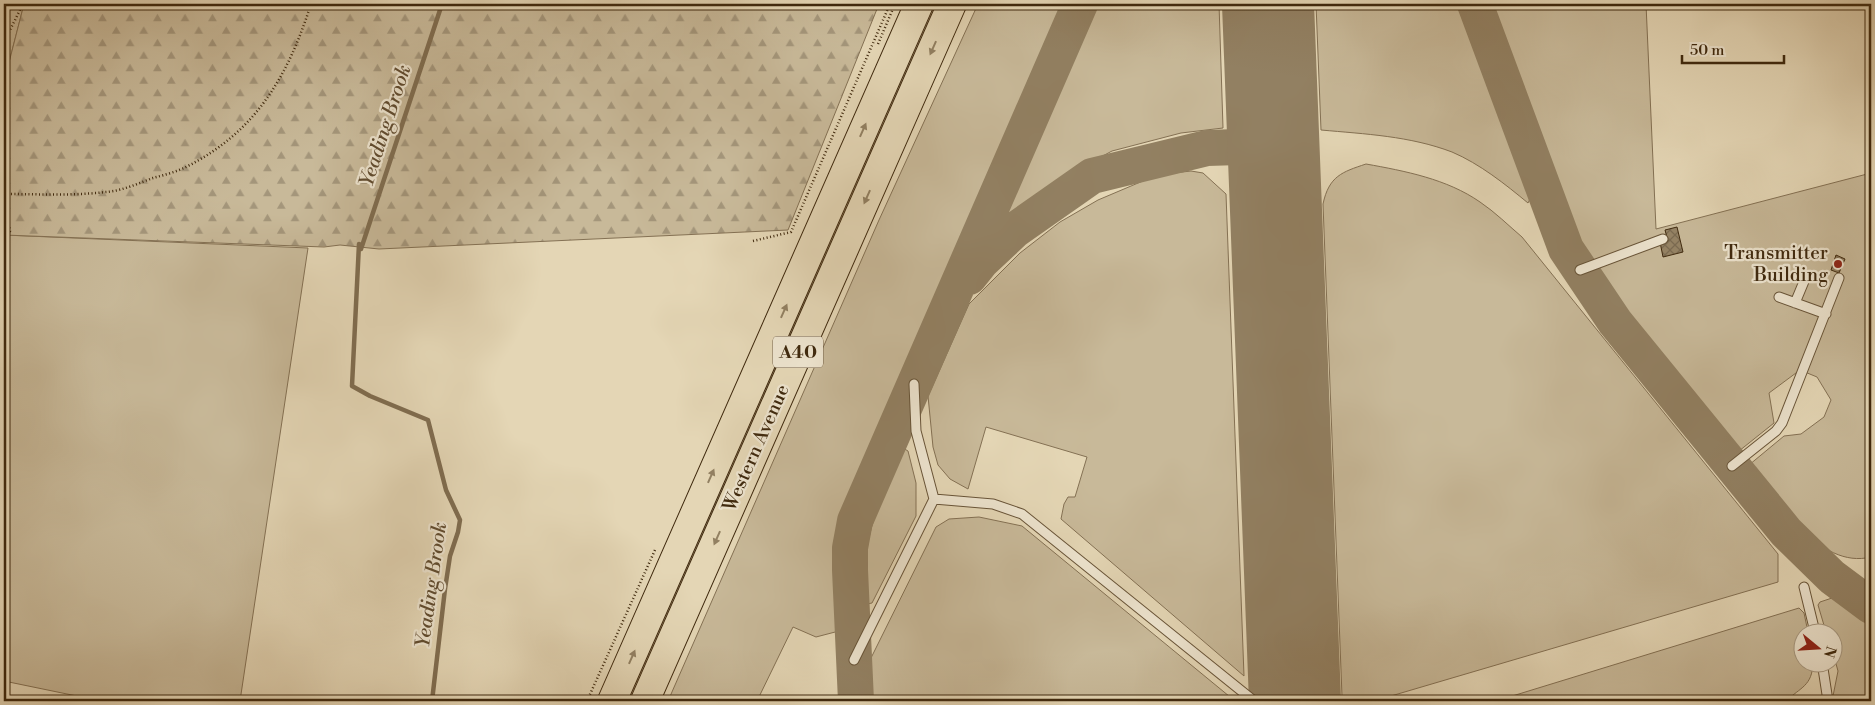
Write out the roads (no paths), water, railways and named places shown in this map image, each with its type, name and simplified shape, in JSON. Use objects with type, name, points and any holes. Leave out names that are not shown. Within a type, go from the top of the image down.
[{"type":"highway","name":"Western Avenue","points":[[612,701],[919,4]]},
{"type":"highway","name":"Western Avenue","points":[[645,701],[952,4]]},
{"type":"lane","points":[[1580,270],[1663,239]]},
{"type":"lane","points":[[1732,466],[1779,428],[1839,278]]},
{"type":"lane","points":[[1795,303],[1805,279]]},
{"type":"lane","points":[[1779,297],[1826,314]]},
{"type":"lane","points":[[854,660],[934,499],[916,431],[914,384]]},
{"type":"lane","points":[[934,499],[993,504],[1022,514],[1254,701]]},
{"type":"lane","points":[[1804,587],[1813,622]]},
{"type":"lane","points":[[1824,672],[1828,701]]},
{"type":"waterway","name":"Yeading Brook","points":[[361,249],[442,4]]},
{"type":"waterway","name":"Yeading Brook","points":[[359,244],[352,386],[370,396],[428,420],[446,490],[460,520],[450,556],[432,701]]},
{"type":"place","name":"Transmitter Building","points":[[1838,264]]}]
